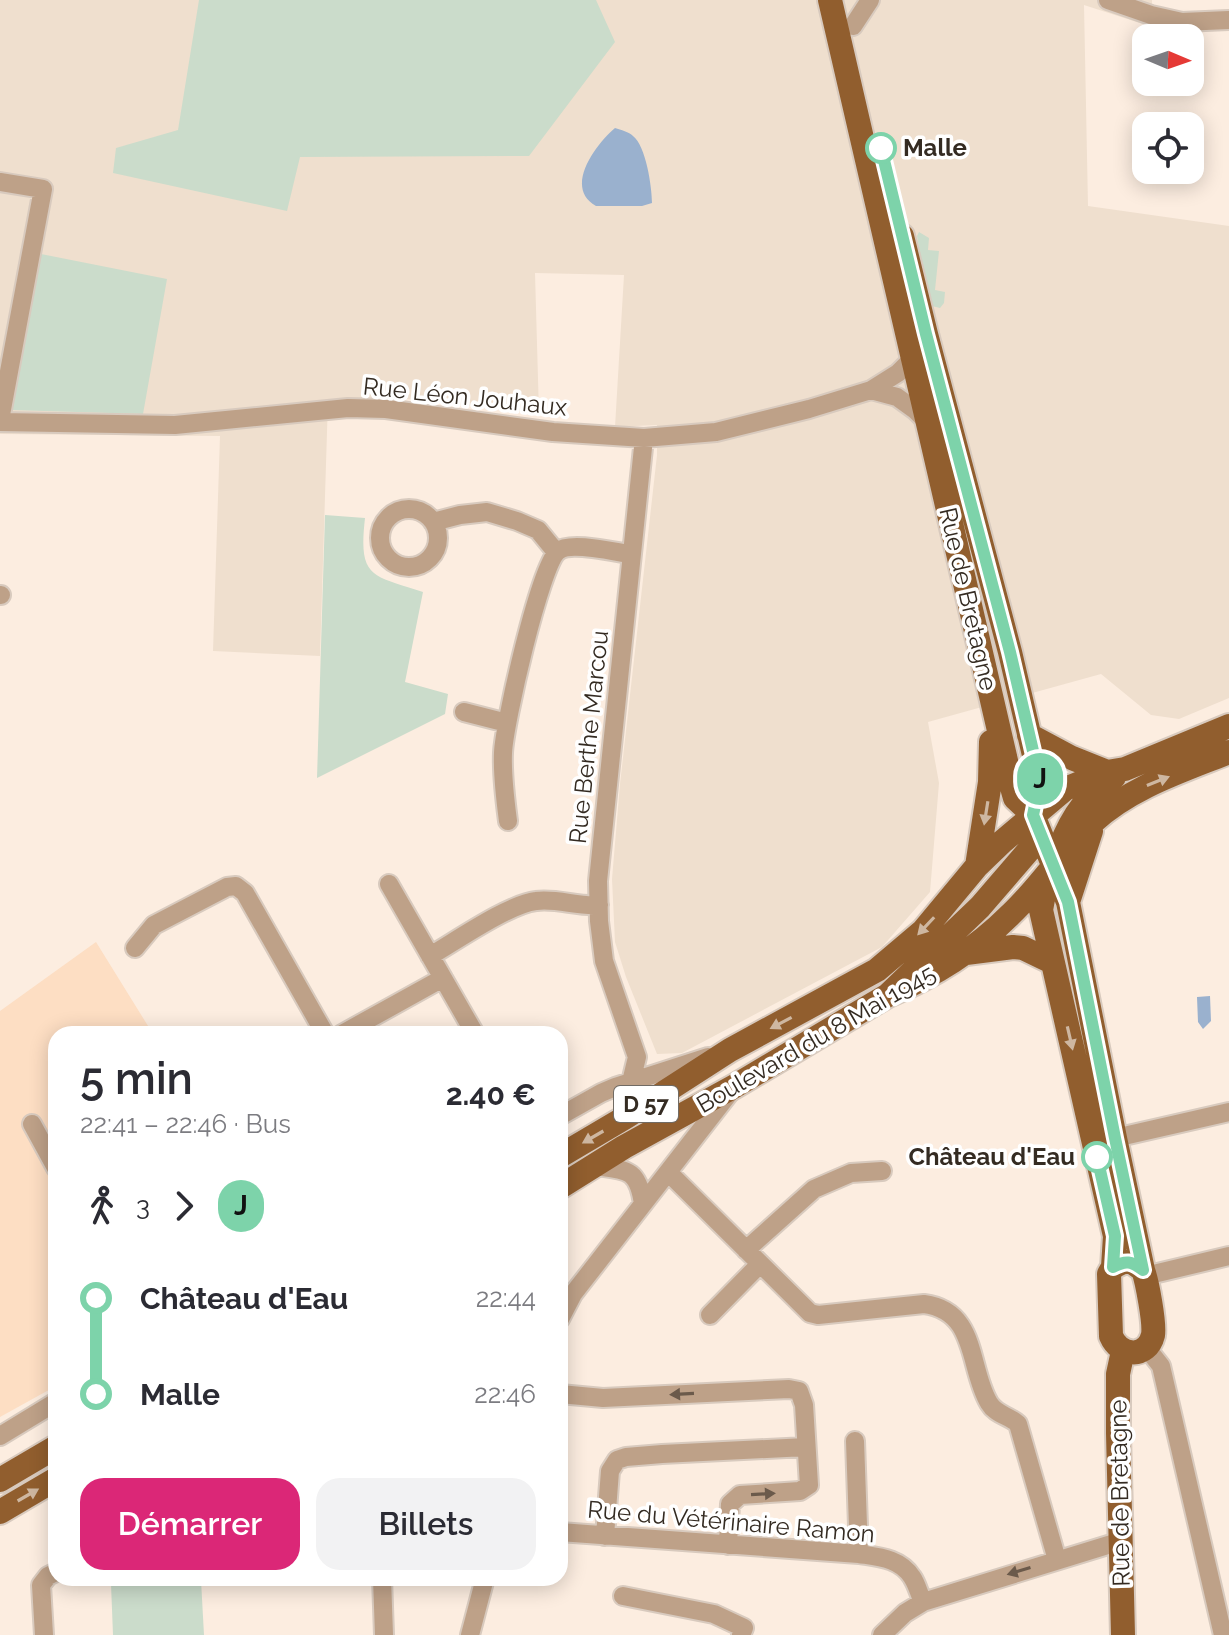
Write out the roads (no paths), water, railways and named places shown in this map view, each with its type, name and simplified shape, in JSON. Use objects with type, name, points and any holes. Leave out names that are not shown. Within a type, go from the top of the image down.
[{"type":"main road","name":"Rue de Bretagne","points":[[830,0],[1015,798],[1033,815],[1068,902],[1144,1273],[1154,1329],[1151,1340],[1135,1349],[1118,1374],[1123,1635]]},
{"type":"main road","name":"Rue de Bretagne","points":[[847,0],[926,334],[976,520],[1040,781],[1033,815]]},
{"type":"main road","points":[[992,707],[990,782],[977,866],[1054,866],[1065,835],[1079,810],[1116,771],[1229,726]]},
{"type":"main road","points":[[1029,735],[1072,758],[1116,771]]},
{"type":"main road","name":"Boulevard du 8 Mai 1945","points":[[568,1182],[624,1147],[966,953],[1011,914],[1093,822],[1143,787],[1229,752]]},
{"type":"main road","name":"Boulevard du 8 Mai 1945","points":[[568,1151],[730,1050],[877,970],[923,931],[977,866],[1033,815],[1065,789],[1116,771]]},
{"type":"main road","points":[[888,995],[980,907],[1030,849],[1033,815]]},
{"type":"main road","points":[[1068,902],[1093,822]]},
{"type":"main road","name":"Rue de Bretagne","points":[[1054,866],[1041,910],[1115,1236],[1113,1267],[1109,1274],[1111,1336],[1115,1345],[1135,1349]]},
{"type":"main road","points":[[966,953],[1023,948],[1052,962]]},
{"type":"main road","points":[[1113,1267],[1132,1262],[1144,1273]]},
{"type":"main road","points":[[0,1480],[48,1452]]},
{"type":"main road","points":[[0,1512],[48,1484]]},
{"type":"street","points":[[853,26],[870,0]]},
{"type":"street","points":[[1108,0],[1182,22],[1229,20]]},
{"type":"street","points":[[0,182],[43,189],[0,421]]},
{"type":"street","name":"Rue Léon Jouhaux","points":[[0,421],[175,425],[348,408],[386,409],[553,432],[644,438],[716,432],[809,409],[871,390],[898,373],[913,358]]},
{"type":"street","points":[[871,390],[897,397],[929,424]]},
{"type":"street","name":"Rue Berthe Marcou","points":[[631,1082],[637,1057],[604,961],[598,881],[644,438]]},
{"type":"street","points":[[433,522],[487,512],[538,530],[556,552]]},
{"type":"street","points":[[508,821],[503,786],[507,723],[521,658],[546,573],[556,552],[567,547],[630,554]]},
{"type":"street","points":[[464,712],[507,723]]},
{"type":"street","points":[[389,884],[470,1026]]},
{"type":"street","points":[[135,948],[154,925],[227,887],[236,886],[245,893],[320,1026]]},
{"type":"street","points":[[430,956],[512,909],[532,901],[599,905]]},
{"type":"street","points":[[356,1026],[443,978]]},
{"type":"street","name":"Rue Berthe Marcou","points":[[631,1036],[653,1062],[669,1070]]},
{"type":"street","points":[[568,1112],[601,1093],[730,1050]]},
{"type":"street","points":[[568,1304],[735,1086]]},
{"type":"street","points":[[1115,1138],[1229,1112]]},
{"type":"street","points":[[32,1124],[48,1153]]},
{"type":"street","points":[[595,1166],[634,1176],[640,1185],[643,1204]]},
{"type":"street","points":[[746,1250],[814,1189],[851,1173],[882,1171]]},
{"type":"street","points":[[668,1172],[810,1313],[818,1315],[924,1304],[939,1306],[957,1322],[969,1340],[986,1399],[995,1412],[1010,1417],[1018,1424],[1057,1560]]},
{"type":"street","points":[[1144,1273],[1229,1256]]},
{"type":"street","points":[[710,1315],[760,1264]]},
{"type":"street","points":[[1135,1349],[1161,1366],[1223,1635]]},
{"type":"street","points":[[568,1395],[603,1398],[799,1391],[804,1405],[809,1485],[800,1491],[740,1495],[730,1504],[728,1545]]},
{"type":"street","points":[[0,1436],[48,1407]]},
{"type":"street","points":[[855,1441],[859,1554]]},
{"type":"street","points":[[605,1536],[610,1471],[617,1460],[662,1454],[806,1447]]},
{"type":"street","name":"Rue du Vétérinaire Ramon","points":[[568,1533],[859,1554],[890,1559],[913,1577],[923,1602]]},
{"type":"street","points":[[882,1635],[905,1613],[923,1602],[1121,1541]]},
{"type":"street","points":[[44,1635],[41,1585],[48,1576]]},
{"type":"street","points":[[382,1586],[384,1635]]},
{"type":"street","points":[[470,1635],[483,1586]]},
{"type":"street","points":[[623,1596],[714,1614],[744,1628],[741,1635]]},
{"type":"water","points":[[615,128],[638,141],[645,157],[652,203],[642,206],[596,206],[582,188],[582,178],[592,155]]},
{"type":"water","points":[[1210,996],[1211,1021],[1203,1029],[1198,1022],[1197,997]]},
{"type":"place","name":"Malle","points":[[881,148]]},
{"type":"place","name":"Château d'Eau","points":[[1097,1157]]}]
